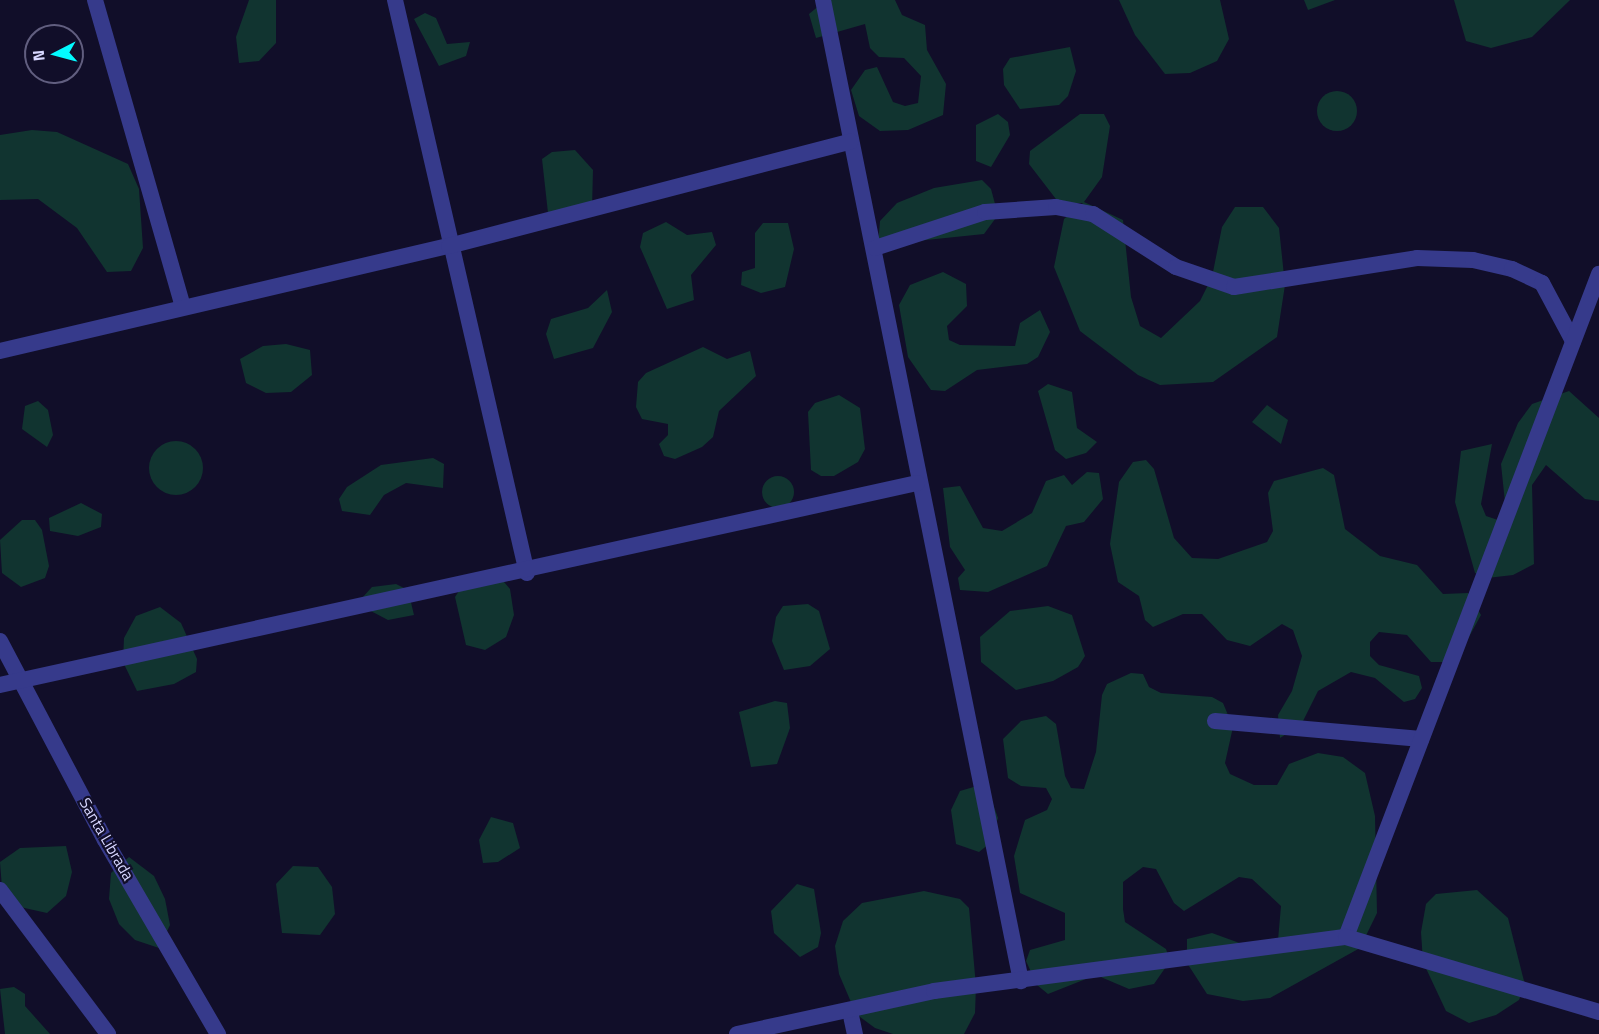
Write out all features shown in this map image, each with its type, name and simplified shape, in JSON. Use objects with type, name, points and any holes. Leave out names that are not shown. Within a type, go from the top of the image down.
[{"type":"street","points":[[95,0],[183,306]]},
{"type":"street","points":[[394,0],[449,246],[527,573]]},
{"type":"street","points":[[824,0],[851,141],[875,248],[917,483],[1021,981]]},
{"type":"street","points":[[0,351],[183,306],[449,246],[851,141]]},
{"type":"street","points":[[875,248],[985,212],[1056,207],[1093,213],[1176,267],[1234,286],[1417,258],[1473,261],[1512,269],[1542,283],[1573,340]]},
{"type":"street","points":[[1346,937],[1599,274]]},
{"type":"street","points":[[0,685],[527,573],[917,483]]},
{"type":"street","name":"Santa Librada","points":[[0,641],[105,840],[203,999],[218,1034]]},
{"type":"street","points":[[1215,721],[1421,739]]},
{"type":"street","points":[[0,890],[108,1034]]},
{"type":"street","points":[[737,1034],[934,991],[1346,937],[1599,1012]]},
{"type":"street","points":[[850,1011],[855,1034]]},
{"type":"green space","points":[[249,0],[276,0],[276,43],[259,61],[239,63],[236,37]]},
{"type":"green space","points":[[826,0],[895,0],[902,15],[925,25],[927,50],[946,84],[943,115],[908,130],[880,131],[859,116],[851,90],[865,70],[877,67],[893,102],[905,106],[918,103],[921,76],[904,58],[879,57],[870,48],[865,24],[816,38],[809,14]]},
{"type":"green space","points":[[1119,0],[1220,0],[1229,39],[1217,61],[1190,73],[1165,74],[1135,35]]},
{"type":"green space","points":[[1304,0],[1335,0],[1308,10]]},
{"type":"green space","points":[[1454,0],[1570,0],[1532,37],[1491,48],[1466,41]]},
{"type":"green space","points":[[425,13],[436,18],[447,44],[470,42],[466,56],[439,66],[414,19]]},
{"type":"green space","points":[[1070,47],[1076,71],[1068,96],[1059,105],[1020,109],[1004,85],[1003,69],[1010,58]]},
{"type":"green space","points":[[1337,91],[1351,97],[1357,111],[1351,125],[1337,131],[1323,125],[1317,111],[1323,97]]},
{"type":"green space","points":[[998,114],[1008,122],[1010,135],[991,167],[976,161],[976,125]]},
{"type":"green space","points":[[1080,114],[1104,114],[1110,126],[1102,177],[1084,202],[1123,220],[1131,297],[1140,326],[1161,338],[1200,301],[1212,277],[1222,227],[1235,207],[1263,207],[1279,228],[1285,285],[1277,337],[1213,382],[1160,385],[1138,375],[1080,331],[1054,267],[1064,219],[1083,203],[1059,203],[1029,164],[1030,151]]},
{"type":"green space","points":[[32,130],[57,132],[128,164],[139,189],[143,248],[131,271],[107,272],[77,228],[38,199],[0,200],[0,135]]},
{"type":"green space","points":[[575,150],[593,170],[592,208],[548,213],[542,159],[552,152]]},
{"type":"green space","points":[[982,180],[991,189],[998,215],[984,234],[878,245],[880,221],[897,203],[934,188]]},
{"type":"green space","points":[[666,222],[687,235],[712,232],[716,245],[691,275],[694,300],[667,309],[640,247],[643,233]]},
{"type":"green space","points":[[763,223],[788,223],[794,249],[785,287],[761,293],[741,285],[742,272],[755,268],[755,233]]},
{"type":"green space","points":[[943,272],[966,284],[967,306],[947,326],[949,340],[960,345],[1015,346],[1020,323],[1040,310],[1050,332],[1038,357],[1027,364],[977,370],[945,391],[931,390],[908,357],[899,305],[910,285]]},
{"type":"green space","points":[[607,290],[612,312],[593,348],[554,359],[546,334],[551,319],[588,308]]},
{"type":"green space","points":[[286,344],[310,350],[312,375],[291,392],[266,393],[246,383],[240,359],[263,346]]},
{"type":"green space","points":[[703,347],[727,359],[750,351],[756,376],[719,411],[713,437],[702,447],[675,459],[664,456],[659,444],[668,435],[668,424],[642,419],[636,407],[638,382],[646,373]]},
{"type":"green space","points":[[1048,384],[1072,392],[1077,428],[1097,442],[1086,453],[1066,459],[1055,450],[1038,391]]},
{"type":"green space","points":[[1569,391],[1599,418],[1599,501],[1585,499],[1546,465],[1532,485],[1534,564],[1513,575],[1487,578],[1475,573],[1455,502],[1461,451],[1492,444],[1481,504],[1486,516],[1498,520],[1506,512],[1501,464],[1518,423],[1532,404]]},
{"type":"green space","points":[[839,395],[860,408],[865,449],[858,462],[834,476],[821,476],[811,470],[808,412],[815,403]]},
{"type":"green space","points":[[38,401],[48,410],[53,435],[47,447],[22,429],[25,406]]},
{"type":"green space","points":[[1267,405],[1288,420],[1281,444],[1252,422]]},
{"type":"green space","points":[[176,441],[186,443],[195,449],[201,458],[203,468],[201,478],[195,487],[186,493],[176,495],[166,493],[157,487],[151,478],[149,468],[151,458],[157,449],[166,443]]},
{"type":"green space","points":[[433,458],[444,464],[443,488],[406,483],[384,495],[370,515],[342,511],[339,499],[347,487],[381,465]]},
{"type":"green space","points":[[1146,460],[1154,469],[1174,538],[1192,558],[1218,559],[1267,542],[1273,531],[1268,493],[1274,481],[1323,468],[1334,475],[1345,529],[1380,556],[1417,565],[1443,594],[1468,593],[1481,615],[1464,646],[1444,662],[1431,662],[1407,635],[1379,632],[1370,642],[1370,656],[1379,665],[1419,676],[1422,688],[1415,699],[1404,702],[1375,678],[1351,672],[1318,691],[1301,725],[1280,738],[1278,715],[1292,691],[1302,656],[1293,630],[1282,624],[1250,646],[1227,640],[1202,614],[1183,614],[1153,627],[1145,620],[1139,596],[1118,582],[1110,544],[1119,482],[1133,462]]},
{"type":"green space","points":[[1087,472],[1099,473],[1103,499],[1084,522],[1066,526],[1047,566],[988,592],[960,590],[958,578],[965,570],[950,547],[943,488],[960,486],[983,528],[1002,531],[1032,513],[1046,481],[1064,475],[1072,485]]},
{"type":"green space","points":[[778,476],[789,481],[794,492],[789,503],[778,508],[767,503],[762,492],[767,481]]},
{"type":"green space","points":[[81,503],[102,514],[101,527],[78,536],[50,531],[49,518]]},
{"type":"green space","points":[[22,520],[35,520],[42,530],[49,566],[45,578],[21,587],[2,573],[0,540]]},
{"type":"green space","points":[[493,569],[510,589],[514,615],[506,637],[485,650],[466,645],[455,597],[469,576]]},
{"type":"green space","points":[[396,584],[408,590],[414,615],[388,620],[367,609],[362,598],[372,587]]},
{"type":"green space","points":[[808,604],[819,611],[830,649],[810,666],[784,670],[772,641],[776,617],[783,606]]},
{"type":"green space","points":[[1048,606],[1072,615],[1085,656],[1078,667],[1053,681],[1016,690],[981,662],[980,637],[1010,611]]},
{"type":"green space","points":[[160,607],[181,623],[197,659],[196,672],[174,684],[137,691],[123,662],[124,638],[136,616]]},
{"type":"green space","points":[[1131,673],[1143,674],[1149,687],[1161,693],[1212,697],[1223,703],[1233,727],[1225,763],[1230,774],[1254,785],[1277,785],[1289,764],[1318,753],[1343,757],[1365,773],[1375,816],[1377,913],[1360,948],[1270,998],[1243,1001],[1207,994],[1187,963],[1187,939],[1212,933],[1256,949],[1278,940],[1281,906],[1252,879],[1239,877],[1184,911],[1174,903],[1156,869],[1143,867],[1123,882],[1123,909],[1125,922],[1166,949],[1170,961],[1154,984],[1129,989],[1096,975],[1048,994],[1037,985],[1026,961],[1030,950],[1065,940],[1065,913],[1020,893],[1014,856],[1025,820],[1047,810],[1052,799],[1046,788],[1021,786],[1008,778],[1003,739],[1021,721],[1046,716],[1056,724],[1065,776],[1071,788],[1084,789],[1096,752],[1102,695],[1107,684]]},
{"type":"green space","points":[[775,701],[787,703],[790,728],[777,764],[751,767],[739,712]]},
{"type":"green space","points":[[977,786],[989,793],[998,818],[989,844],[979,852],[956,844],[951,810],[960,791]]},
{"type":"green space","points":[[491,817],[513,823],[520,848],[498,862],[483,863],[479,840]]},
{"type":"green space","points":[[66,846],[72,872],[66,896],[47,913],[20,907],[2,888],[0,862],[20,848]]},
{"type":"green space","points":[[129,857],[154,876],[165,899],[170,925],[159,948],[135,940],[119,924],[109,899],[111,873]]},
{"type":"green space","points":[[293,866],[318,867],[332,887],[335,914],[320,935],[282,933],[276,884]]},
{"type":"green space","points":[[797,884],[814,889],[821,933],[818,947],[800,957],[774,933],[771,911]]},
{"type":"green space","points":[[1477,890],[1508,918],[1525,985],[1519,1000],[1496,1015],[1469,1023],[1446,1011],[1423,962],[1421,932],[1426,904],[1436,894]]},
{"type":"green space","points":[[924,891],[960,899],[969,908],[976,986],[975,1013],[964,1034],[893,1034],[875,1028],[856,1014],[839,974],[835,946],[843,921],[862,903]]},
{"type":"green space","points":[[14,987],[25,994],[25,1006],[50,1034],[5,1034],[0,989]]}]
